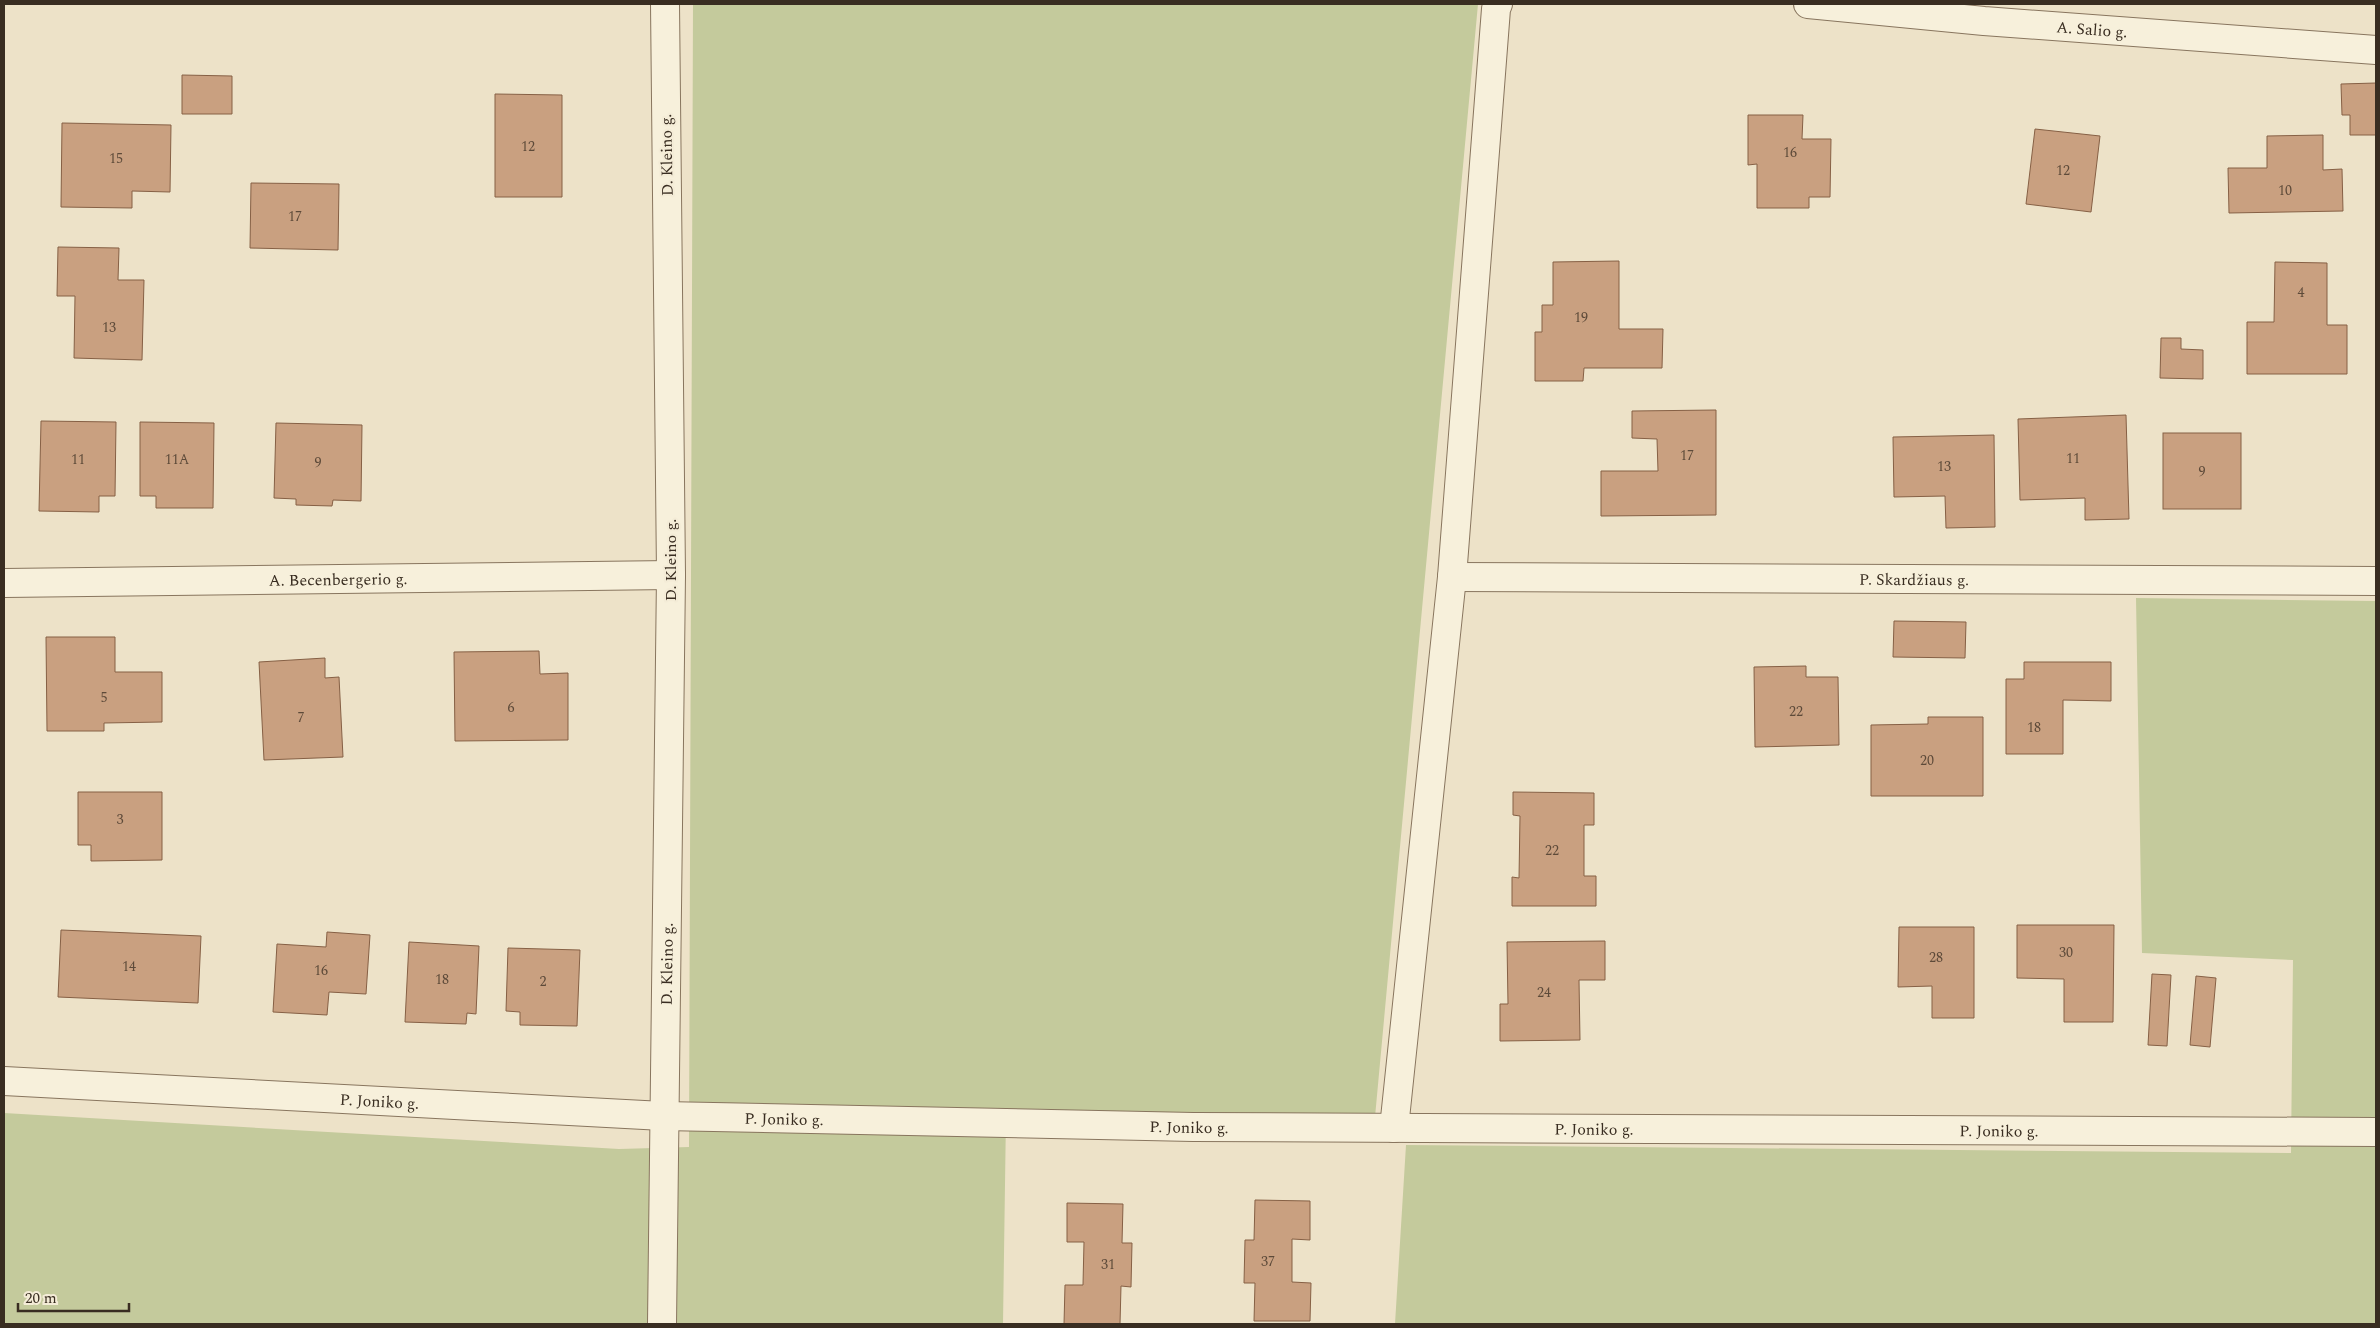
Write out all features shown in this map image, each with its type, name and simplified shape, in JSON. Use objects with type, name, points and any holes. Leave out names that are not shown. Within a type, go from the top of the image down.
[{"type":"street","name":"D. Kleino g.","points":[[662,1324],[671,575],[665,4]]},
{"type":"street","points":[[1394,1128],[1452,577],[1496,9],[1498,4]]},
{"type":"street","name":"A. Salio g.","points":[[1808,4],[1984,21],[2376,50]]},
{"type":"street","name":"A. Becenbergerio g.","points":[[4,583],[671,575]]},
{"type":"street","name":"P. Skardžiaus g.","points":[[1452,577],[2376,581]]},
{"type":"street","name":"P. Joniko g.","points":[[4,1081],[663,1116],[1193,1127],[2376,1132]]},
{"type":"green space","points":[[693,4],[1478,4],[1375,1117],[1006,1115],[1003,1324],[4,1324],[4,1113],[619,1149],[689,1147]]},
{"type":"green space","points":[[2136,598],[2376,601],[2376,1324],[1395,1324],[1406,1145],[2291,1153],[2293,960],[2142,953]]},
{"type":"building","points":[[182,75],[232,76],[232,114],[182,114]]},
{"type":"building","points":[[2376,83],[2376,135],[2350,135],[2350,115],[2342,115],[2341,84]]},
{"type":"building","points":[[495,94],[562,95],[562,197],[495,197]]},
{"type":"building","points":[[1748,115],[1803,115],[1802,139],[1831,139],[1830,197],[1809,197],[1809,208],[1757,208],[1757,164],[1748,165]]},
{"type":"building","points":[[62,123],[171,125],[170,192],[132,191],[132,208],[61,207]]},
{"type":"building","points":[[2035,129],[2100,136],[2091,212],[2026,204]]},
{"type":"building","points":[[2323,135],[2323,170],[2342,169],[2343,211],[2229,213],[2228,168],[2267,168],[2267,136]]},
{"type":"building","points":[[251,183],[339,184],[338,250],[250,248]]},
{"type":"building","points":[[58,247],[119,248],[118,280],[144,280],[142,360],[74,358],[75,296],[57,296]]},
{"type":"building","points":[[1619,261],[1619,329],[1663,329],[1662,368],[1584,368],[1583,381],[1535,381],[1535,332],[1542,332],[1542,305],[1553,305],[1553,262]]},
{"type":"building","points":[[2275,262],[2327,263],[2327,325],[2347,325],[2347,374],[2247,374],[2247,322],[2274,322]]},
{"type":"building","points":[[2161,338],[2181,338],[2181,349],[2203,350],[2203,379],[2160,378]]},
{"type":"building","points":[[1716,410],[1716,515],[1601,516],[1601,471],[1658,471],[1657,439],[1632,438],[1632,411]]},
{"type":"building","points":[[2126,415],[2129,519],[2085,520],[2085,498],[2020,500],[2018,419]]},
{"type":"building","points":[[41,421],[116,422],[115,496],[99,496],[99,512],[39,511]]},
{"type":"building","points":[[140,422],[214,423],[213,508],[156,508],[156,496],[140,496]]},
{"type":"building","points":[[276,423],[362,425],[361,501],[333,500],[332,506],[296,505],[296,499],[274,498]]},
{"type":"building","points":[[2163,433],[2241,433],[2241,509],[2163,509]]},
{"type":"building","points":[[1994,435],[1995,527],[1946,528],[1945,496],[1894,497],[1893,437]]},
{"type":"building","points":[[1894,621],[1966,622],[1965,658],[1893,657]]},
{"type":"building","points":[[46,637],[115,637],[115,672],[162,672],[162,722],[104,723],[104,731],[47,731]]},
{"type":"building","points":[[539,651],[540,674],[568,673],[568,740],[455,741],[454,652]]},
{"type":"building","points":[[325,658],[325,678],[339,677],[343,757],[264,760],[259,662]]},
{"type":"building","points":[[2024,662],[2111,662],[2111,701],[2063,700],[2063,754],[2006,754],[2006,679],[2024,679]]},
{"type":"building","points":[[1806,666],[1806,677],[1838,677],[1839,745],[1755,747],[1754,667]]},
{"type":"building","points":[[1928,717],[1983,717],[1983,796],[1871,796],[1871,725],[1928,724]]},
{"type":"building","points":[[78,792],[162,792],[162,860],[91,861],[91,845],[78,845]]},
{"type":"building","points":[[1513,792],[1594,793],[1594,825],[1584,825],[1584,876],[1596,876],[1596,906],[1512,906],[1512,877],[1519,878],[1520,816],[1513,815]]},
{"type":"building","points":[[2017,925],[2114,925],[2113,1022],[2064,1022],[2064,979],[2017,978]]},
{"type":"building","points":[[1899,927],[1974,927],[1974,1018],[1932,1018],[1932,986],[1898,987]]},
{"type":"building","points":[[61,930],[201,936],[198,1003],[58,997]]},
{"type":"building","points":[[327,932],[370,935],[366,994],[329,992],[327,1015],[273,1012],[277,944],[326,947]]},
{"type":"building","points":[[1605,941],[1605,980],[1579,980],[1580,1040],[1500,1041],[1500,1004],[1508,1004],[1507,942]]},
{"type":"building","points":[[409,942],[479,946],[476,1014],[467,1013],[466,1024],[405,1022]]},
{"type":"building","points":[[508,948],[580,950],[577,1026],[520,1025],[520,1012],[506,1011]]},
{"type":"building","points":[[2152,974],[2171,975],[2167,1046],[2148,1045]]},
{"type":"building","points":[[2196,976],[2216,978],[2210,1047],[2190,1045]]},
{"type":"building","points":[[1255,1200],[1310,1201],[1310,1240],[1292,1239],[1292,1282],[1311,1283],[1310,1321],[1254,1321],[1255,1283],[1244,1283],[1245,1240],[1254,1240]]},
{"type":"building","points":[[1067,1203],[1123,1204],[1122,1243],[1132,1243],[1131,1287],[1121,1286],[1120,1324],[1064,1324],[1065,1285],[1083,1285],[1084,1242],[1067,1242]]}]
